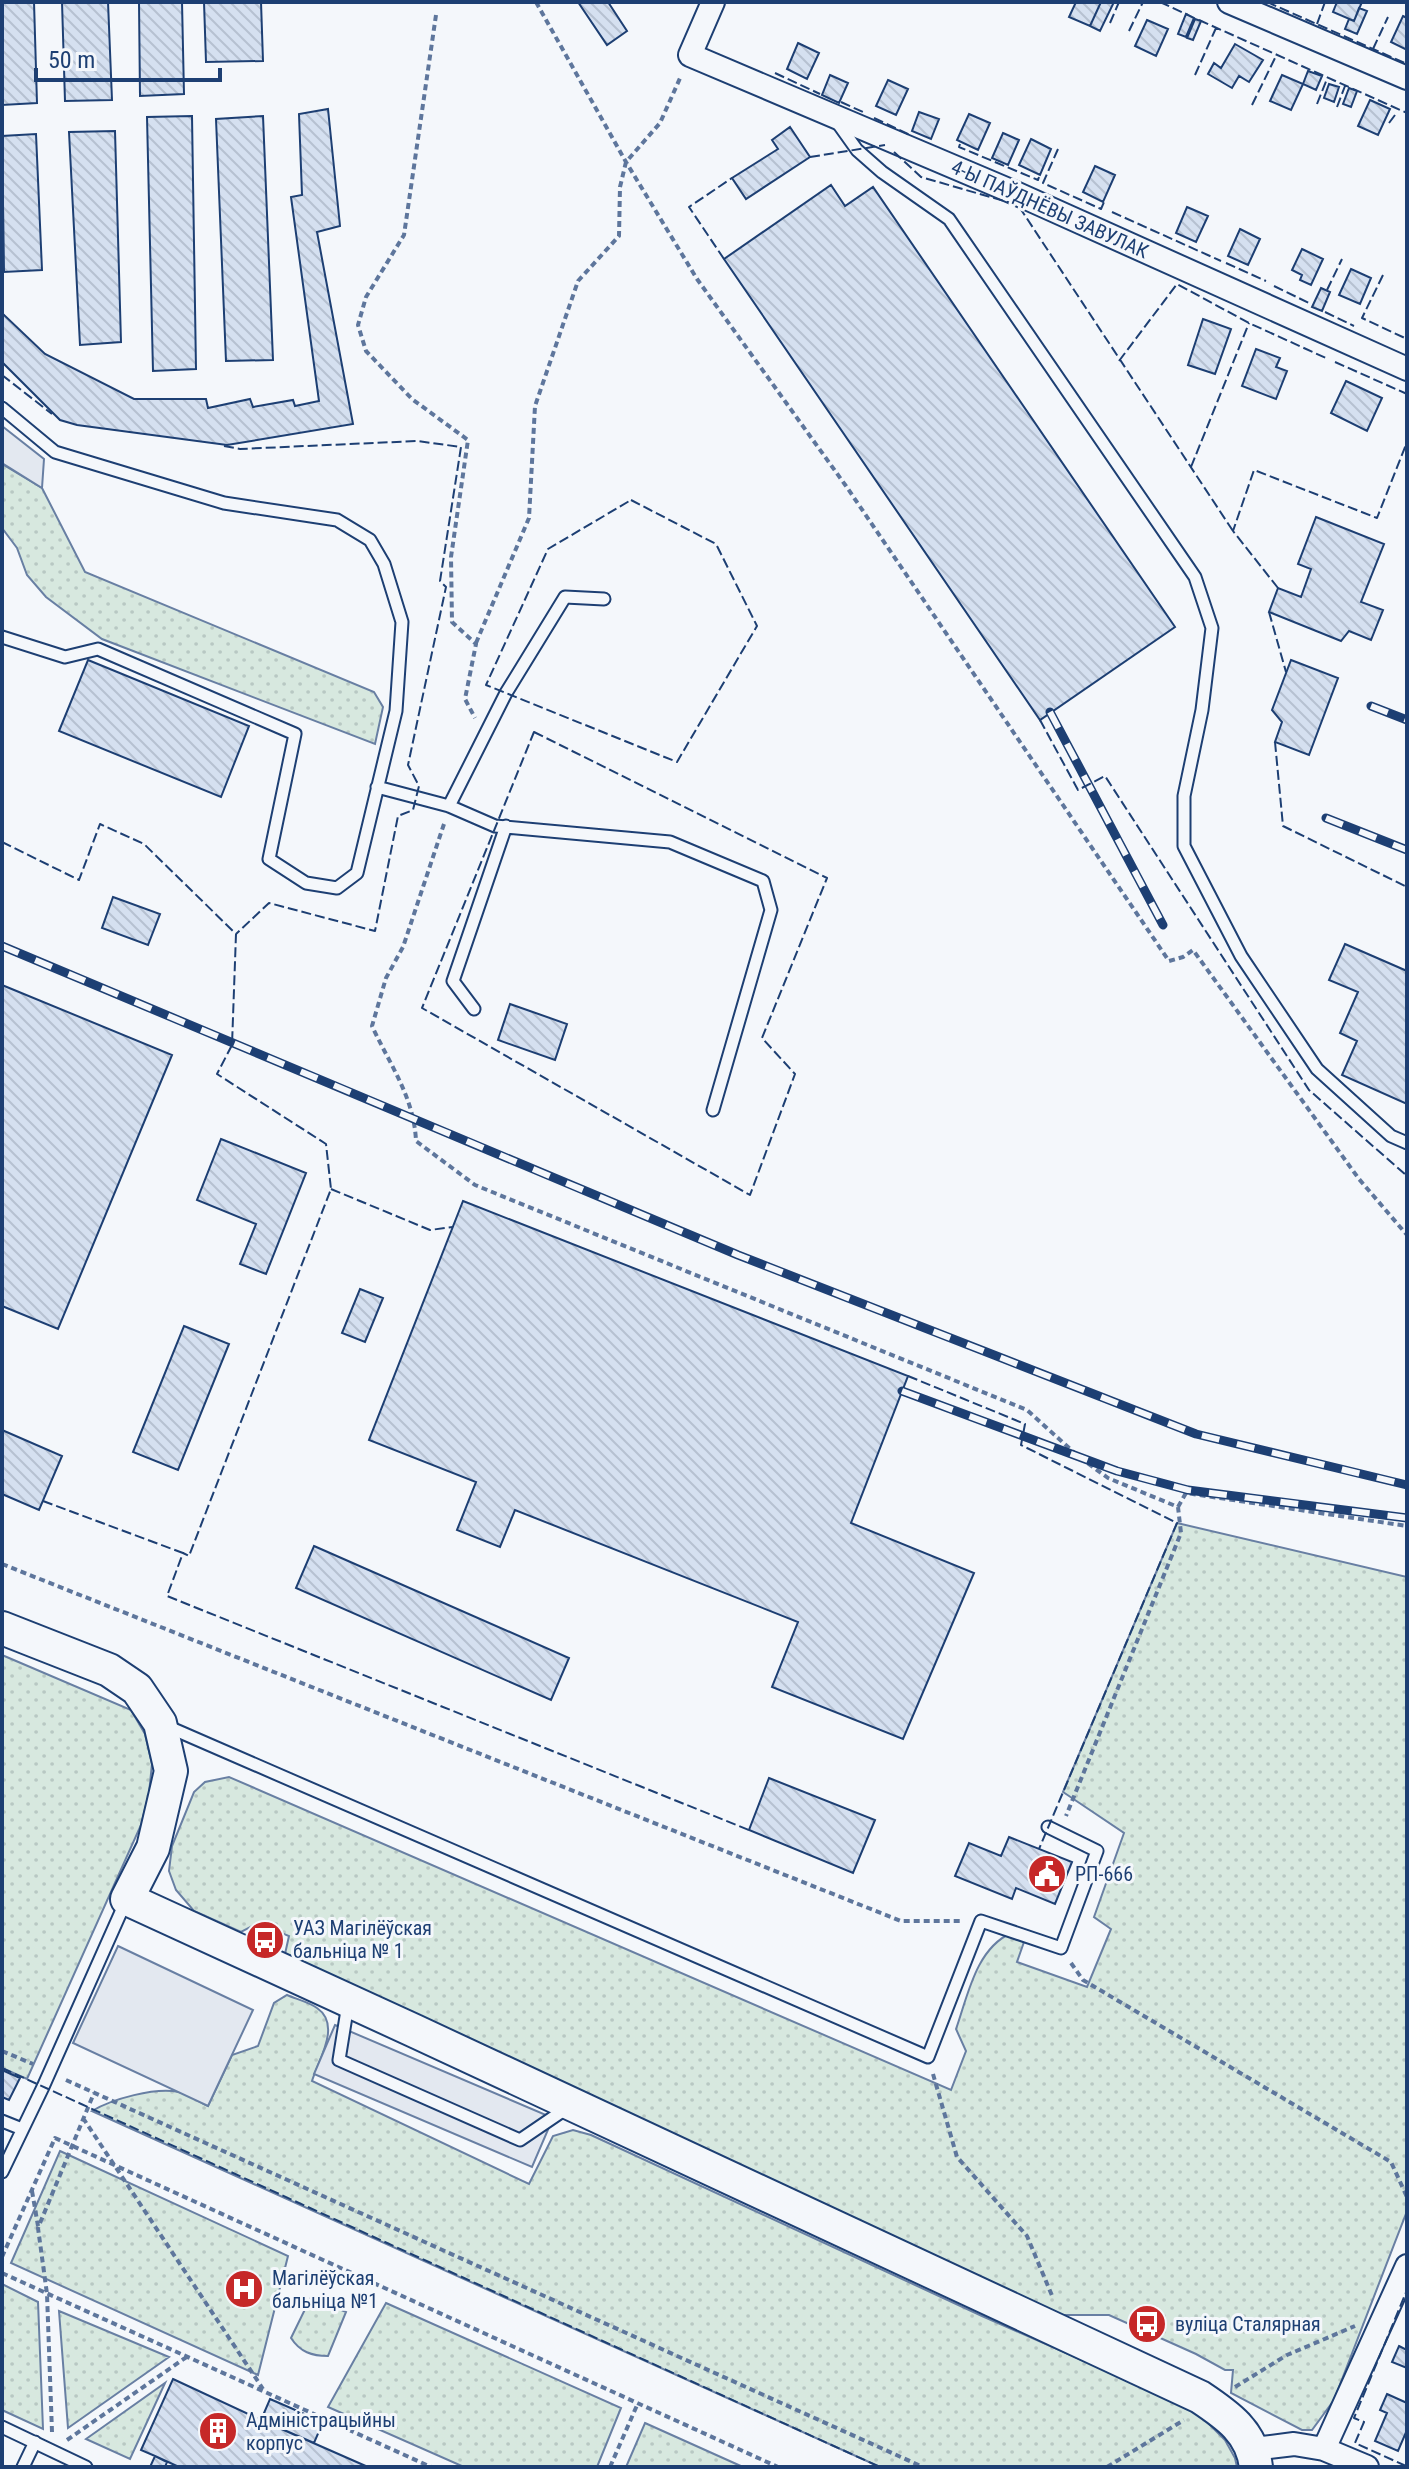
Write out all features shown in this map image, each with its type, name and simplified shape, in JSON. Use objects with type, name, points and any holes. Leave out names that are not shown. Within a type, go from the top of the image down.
[{"type":"main road","points":[[2,1628],[109,1670],[137,1689],[160,1723],[171,1771],[153,1848],[127,1899],[349,1999],[1211,2404],[1233,2421],[1255,2458]]},
{"type":"street","points":[[690,55],[713,2]]},
{"type":"street","points":[[1229,2],[1407,78]]},
{"type":"street","name":"4-Ы ПАЎДНЁВЫ ЗАВУЛАК","points":[[690,55],[1013,192],[1407,369]]},
{"type":"street","points":[[1324,2449],[1407,2266]]},
{"type":"street","points":[[1255,2458],[1294,2444],[1324,2449],[1367,2467]]},
{"type":"lane","points":[[832,115],[857,150],[882,172],[949,219],[1195,577],[1212,628],[1202,710],[1184,796],[1184,846],[1241,956],[1317,1069],[1391,1136],[1407,1143]]},
{"type":"lane","points":[[2,408],[55,452],[224,503],[337,520],[370,540],[384,564],[402,622],[396,711],[357,873],[337,888],[306,883],[269,859],[295,734],[98,649],[65,657],[2,637]]},
{"type":"lane","points":[[449,806],[506,693],[565,597],[604,599]]},
{"type":"lane","points":[[377,787],[449,806],[495,826],[670,842],[763,881],[771,910],[713,1110]]},
{"type":"lane","points":[[474,1009],[453,981],[506,826]]},
{"type":"lane","points":[[160,1723],[928,2057],[981,1921],[1061,1948],[1097,1851],[1054,1830]]},
{"type":"lane","points":[[2,2172],[127,1899]]},
{"type":"lane","points":[[349,1999],[339,2060],[520,2140],[570,2105]]},
{"type":"lane","points":[[2,2121],[22,2129]]},
{"type":"lane","points":[[2,2427],[86,2467]]},
{"type":"lane","points":[[23,2467],[35,2442]]},
{"type":"path","points":[[536,2],[626,162],[697,279],[846,486],[1169,961],[1193,950],[1359,1179],[1407,1235]]},
{"type":"path","points":[[436,15],[404,235],[366,297],[358,325],[366,351],[412,399],[468,440],[451,557],[452,622],[476,644]]},
{"type":"path","points":[[485,735],[465,699],[476,644],[529,518],[535,406],[578,281],[619,236],[620,187],[626,162],[660,123],[690,55]]},
{"type":"path","points":[[449,806],[403,947],[386,978],[372,1026],[404,1086],[415,1119],[416,1141],[475,1185],[1027,1410],[1079,1457],[1108,1478],[1178,1507]]},
{"type":"path","points":[[1054,1830],[1181,1533],[1178,1507],[1186,1493],[1407,1526]]},
{"type":"path","points":[[2,1564],[901,1921],[981,1921]]},
{"type":"path","points":[[1061,1948],[1083,1980],[1391,2162],[1407,2197]]},
{"type":"path","points":[[2,2051],[923,2467]]},
{"type":"path","points":[[928,2057],[957,2157],[1027,2236],[1070,2337]]},
{"type":"path","points":[[38,2228],[94,2092]]},
{"type":"path","points":[[83,2118],[263,2390]]},
{"type":"path","points":[[2,2257],[55,2138],[778,2467]]},
{"type":"path","points":[[32,2190],[47,2294],[52,2450]]},
{"type":"path","points":[[2,2273],[431,2467]]},
{"type":"path","points":[[1107,2467],[1287,2355],[1382,2317]]},
{"type":"path","points":[[52,2450],[188,2356]]},
{"type":"path","points":[[610,2467],[638,2403]]},
{"type":"shaded area","points":[[2,426],[44,459],[42,488],[2,463]]},
{"type":"shaded area","points":[[2,464],[42,488],[85,572],[374,692],[383,707],[375,744],[102,639],[46,597],[27,575],[17,548],[2,528]]},
{"type":"shaded area","points":[[1177,1523],[1407,1577],[1407,2211],[1334,2400],[1312,2430],[1302,2430],[1231,2393],[1233,2370],[1225,2370],[1109,2315],[1061,2315],[285,1954],[289,1936],[258,1923],[241,1932],[194,1911],[176,1890],[169,1871],[172,1846],[194,1792],[205,1782],[229,1777],[951,2090],[966,2051],[956,2029],[969,1988],[989,1950],[1011,1933],[1024,1942],[1017,1962],[1087,1987],[1111,1929],[1094,1917],[1124,1833],[1063,1792]]},
{"type":"shaded area","points":[[2,1655],[131,1710],[145,1734],[152,1764],[141,1825],[27,2079],[2,2068]]},
{"type":"shaded area","points":[[118,1946],[253,2010],[208,2106],[73,2043]]},
{"type":"shaded area","points":[[287,1995],[317,2008],[328,2024],[326,2043],[312,2081],[529,2184],[553,2136],[573,2130],[591,2135],[982,2316],[1195,2410],[1225,2440],[1237,2467],[880,2467],[92,2111],[122,2098],[158,2091],[183,2093],[208,2106],[232,2055],[258,2046],[274,2003]]},
{"type":"shaded area","points":[[335,2025],[553,2118],[532,2167],[314,2074]]},
{"type":"shaded area","points":[[60,2151],[288,2256],[258,2375],[11,2263]]},
{"type":"shaded area","points":[[2,2284],[38,2302],[43,2429],[2,2410]]},
{"type":"shaded area","points":[[311,2297],[346,2312],[328,2356],[307,2352],[291,2338]]},
{"type":"shaded area","points":[[386,2303],[621,2408],[597,2467],[464,2467],[328,2407]]},
{"type":"shaded area","points":[[59,2311],[169,2357],[68,2428]]},
{"type":"shaded area","points":[[165,2383],[130,2459],[86,2439]]},
{"type":"shaded area","points":[[645,2423],[743,2467],[626,2467]]},
{"type":"building","points":[[2,2],[34,2],[37,103],[2,105]]},
{"type":"building","points":[[62,2],[108,2],[112,100],[65,101]]},
{"type":"building","points":[[139,2],[182,2],[184,94],[140,96]]},
{"type":"building","points":[[204,2],[261,2],[263,61],[206,62]]},
{"type":"building","points":[[578,2],[608,2],[627,31],[607,45]]},
{"type":"building","points":[[1076,2],[1101,2],[1090,26],[1069,17]]},
{"type":"building","points":[[1101,2],[1114,2],[1100,31],[1090,26]]},
{"type":"building","points":[[1337,2],[1362,2],[1354,21],[1333,12]]},
{"type":"building","points":[[1359,8],[1367,11],[1357,34],[1345,29],[1349,19],[1354,21]]},
{"type":"building","points":[[1186,14],[1194,18],[1186,37],[1178,34]]},
{"type":"building","points":[[1403,16],[1407,18],[1407,50],[1391,42]]},
{"type":"building","points":[[1195,19],[1201,21],[1193,40],[1187,38]]},
{"type":"building","points":[[1147,20],[1168,29],[1156,56],[1135,46]]},
{"type":"building","points":[[798,43],[819,53],[807,79],[787,69]]},
{"type":"building","points":[[1235,44],[1263,60],[1249,82],[1239,76],[1232,88],[1208,74],[1214,63],[1221,68]]},
{"type":"building","points":[[1308,71],[1322,76],[1316,90],[1303,84]]},
{"type":"building","points":[[830,75],[848,83],[839,103],[822,95]]},
{"type":"building","points":[[1282,75],[1303,84],[1291,110],[1270,101]]},
{"type":"building","points":[[888,80],[908,89],[896,115],[876,106]]},
{"type":"building","points":[[1329,84],[1339,87],[1334,102],[1324,98]]},
{"type":"building","points":[[1349,88],[1357,91],[1351,107],[1343,104]]},
{"type":"building","points":[[1370,100],[1390,109],[1378,135],[1358,126]]},
{"type":"building","points":[[328,109],[340,226],[317,232],[353,424],[227,445],[77,425],[60,420],[2,362],[2,313],[45,354],[134,399],[206,399],[208,408],[250,399],[253,407],[293,400],[295,406],[319,401],[291,197],[302,195],[299,114]]},
{"type":"building","points":[[919,112],[939,119],[931,139],[912,131]]},
{"type":"building","points":[[969,114],[990,123],[978,150],[957,140]]},
{"type":"building","points":[[192,116],[196,369],[153,371],[147,117]]},
{"type":"building","points":[[263,116],[273,360],[226,361],[216,119]]},
{"type":"building","points":[[790,127],[810,157],[746,199],[732,178],[778,149],[772,140]]},
{"type":"building","points":[[115,131],[121,342],[80,345],[69,132]]},
{"type":"building","points":[[1003,133],[1019,140],[1008,165],[992,158]]},
{"type":"building","points":[[36,134],[42,270],[4,272],[2,136]]},
{"type":"building","points":[[1031,139],[1051,149],[1040,175],[1019,165]]},
{"type":"building","points":[[1095,166],[1115,175],[1103,202],[1083,192]]},
{"type":"building","points":[[831,185],[845,206],[873,187],[1175,627],[1040,720],[724,259]]},
{"type":"building","points":[[1187,207],[1208,216],[1196,242],[1176,233]]},
{"type":"building","points":[[1240,229],[1260,239],[1248,265],[1228,256]]},
{"type":"building","points":[[1302,249],[1323,259],[1311,285],[1300,280],[1302,275],[1292,270]]},
{"type":"building","points":[[1351,269],[1371,278],[1360,304],[1339,295]]},
{"type":"building","points":[[1321,288],[1330,292],[1322,311],[1312,307]]},
{"type":"building","points":[[1203,319],[1231,329],[1215,374],[1188,365]]},
{"type":"building","points":[[1256,349],[1280,358],[1276,367],[1287,371],[1276,399],[1242,386]]},
{"type":"building","points":[[1346,381],[1382,398],[1367,431],[1331,413]]},
{"type":"building","points":[[1316,517],[1384,544],[1361,602],[1383,610],[1371,640],[1349,631],[1341,641],[1269,612],[1278,588],[1301,597],[1311,569],[1298,564]]},
{"type":"building","points":[[88,660],[249,726],[221,797],[59,731]]},
{"type":"building","points":[[1291,660],[1338,678],[1309,755],[1275,742],[1282,722],[1272,710]]},
{"type":"building","points":[[113,897],[160,914],[148,945],[102,928]]},
{"type":"building","points":[[1345,944],[1407,971],[1407,1104],[1342,1075],[1357,1041],[1340,1033],[1358,992],[1329,980]]},
{"type":"building","points":[[2,985],[172,1055],[58,1329],[2,1306]]},
{"type":"building","points":[[510,1004],[567,1024],[555,1060],[498,1040]]},
{"type":"building","points":[[221,1139],[306,1173],[266,1274],[240,1264],[256,1224],[197,1200]]},
{"type":"building","points":[[463,1201],[908,1376],[851,1523],[974,1573],[903,1739],[772,1687],[798,1622],[515,1510],[500,1547],[457,1530],[476,1482],[369,1440]]},
{"type":"building","points":[[360,1289],[383,1298],[365,1342],[342,1333]]},
{"type":"building","points":[[184,1326],[229,1344],[178,1470],[133,1452]]},
{"type":"building","points":[[2,1430],[62,1456],[39,1510],[2,1494]]},
{"type":"building","points":[[314,1546],[569,1658],[551,1700],[296,1588]]},
{"type":"building","points":[[769,1778],[875,1820],[853,1873],[749,1830]]},
{"type":"building","points":[[1009,1837],[1072,1862],[1055,1904],[1016,1888],[1012,1899],[955,1876],[969,1843],[1001,1856]]},
{"type":"building","points":[[2,2070],[20,2078],[9,2100],[2,2097]]},
{"type":"building","points":[[1399,2346],[1407,2350],[1407,2368],[1392,2362]]},
{"type":"building","name":"Адміністрацыйны корпус","points":[[173,2379],[368,2467],[179,2467],[141,2450]]},
{"type":"building","points":[[1387,2394],[1407,2403],[1407,2430],[1398,2451],[1375,2441],[1387,2413],[1380,2410]]},
{"type":"building","points":[[270,2399],[323,2422],[314,2443],[261,2420]]},
{"type":"building","points":[[155,2456],[167,2462],[165,2467],[150,2467]]},
{"type":"railway","points":[[1371,706],[1407,720]]},
{"type":"railway","points":[[1050,712],[1163,925]]},
{"type":"railway","points":[[1326,818],[1407,850]]},
{"type":"railway","points":[[2,946],[738,1255],[1196,1434],[1407,1485]]},
{"type":"railway","points":[[902,1391],[1117,1471],[1188,1490],[1407,1518]]},
{"type":"fence","points":[[1110,23],[1119,2]]},
{"type":"fence","points":[[1129,31],[1143,2]]},
{"type":"fence","points":[[1160,2],[1188,15]]},
{"type":"fence","points":[[1267,2],[1407,64]]},
{"type":"fence","points":[[1317,24],[1325,2]]},
{"type":"fence","points":[[1373,49],[1388,17]]},
{"type":"fence","points":[[1199,20],[1407,113]]},
{"type":"fence","points":[[1195,75],[1216,28]]},
{"type":"fence","points":[[1252,105],[1276,56]]},
{"type":"fence","points":[[775,73],[820,94]]},
{"type":"fence","points":[[1317,104],[1327,79]]},
{"type":"fence","points":[[1337,107],[1345,86]]},
{"type":"fence","points":[[841,102],[863,112]]},
{"type":"fence","points":[[1389,123],[1395,115]]},
{"type":"fence","points":[[874,118],[911,133]]},
{"type":"fence","points":[[960,144],[959,147],[1038,180],[1039,177]]},
{"type":"fence","points":[[810,157],[885,145]]},
{"type":"fence","points":[[1058,149],[1043,183],[1101,209],[1104,202]]},
{"type":"fence","points":[[894,152],[921,177],[1018,205],[1233,531]]},
{"type":"fence","points":[[724,259],[689,207],[732,178]]},
{"type":"fence","points":[[1112,212],[1221,261]]},
{"type":"fence","points":[[1327,290],[1342,259]]},
{"type":"fence","points":[[1226,263],[1266,281]]},
{"type":"fence","points":[[1383,275],[1362,318],[1407,339]]},
{"type":"fence","points":[[1119,361],[1177,284],[1249,323],[1328,359]]},
{"type":"fence","points":[[1274,286],[1311,304]]},
{"type":"fence","points":[[1325,312],[1354,326]]},
{"type":"fence","points":[[1191,467],[1249,323]]},
{"type":"fence","points":[[1335,362],[1407,394]]},
{"type":"fence","points":[[2,375],[52,414]]},
{"type":"fence","points":[[224,446],[240,449],[417,441],[461,447],[440,581],[446,587],[408,765],[419,786],[413,810],[398,816],[375,931],[269,903],[236,934]]},
{"type":"fence","points":[[1278,588],[1233,531],[1254,470],[1377,518],[1407,442]]},
{"type":"fence","points":[[631,500],[716,544],[757,626],[677,762],[486,685],[548,549],[631,500]]},
{"type":"fence","points":[[1269,612],[1286,672]]},
{"type":"fence","points":[[1040,720],[1078,790],[1105,776],[1309,1090],[1407,1176]]},
{"type":"fence","points":[[534,732],[827,878],[762,1038],[795,1074],[750,1195],[422,1008],[534,732]]},
{"type":"fence","points":[[1275,742],[1283,826],[1407,887]]},
{"type":"fence","points":[[2,842],[79,880],[100,824],[144,844],[236,934],[232,1045],[217,1074],[326,1144],[331,1189],[189,1556],[183,1553]]},
{"type":"fence","points":[[331,1189],[430,1230],[453,1227]]},
{"type":"fence","points":[[908,1376],[1025,1424],[1021,1445],[1177,1523],[1039,1849]]},
{"type":"fence","points":[[43,1501],[183,1553],[167,1596],[749,1830]]},
{"type":"fence","points":[[2,2068],[880,2467]]},
{"type":"fence","points":[[1406,2466],[1355,2443],[1364,2422],[1354,2418],[1407,2290]]},
{"type":"place","name":"РП-666","points":[[1047,1874]]},
{"type":"place","name":"УАЗ Магілёўская бальніца № 1","points":[[265,1940]]},
{"type":"place","name":"Магілёўская бальніца №1","points":[[244,2289]]},
{"type":"place","name":"вуліца Сталярная","points":[[1147,2324]]},
{"type":"place","name":"Адміністрацыйны корпус","points":[[218,2431]]}]
